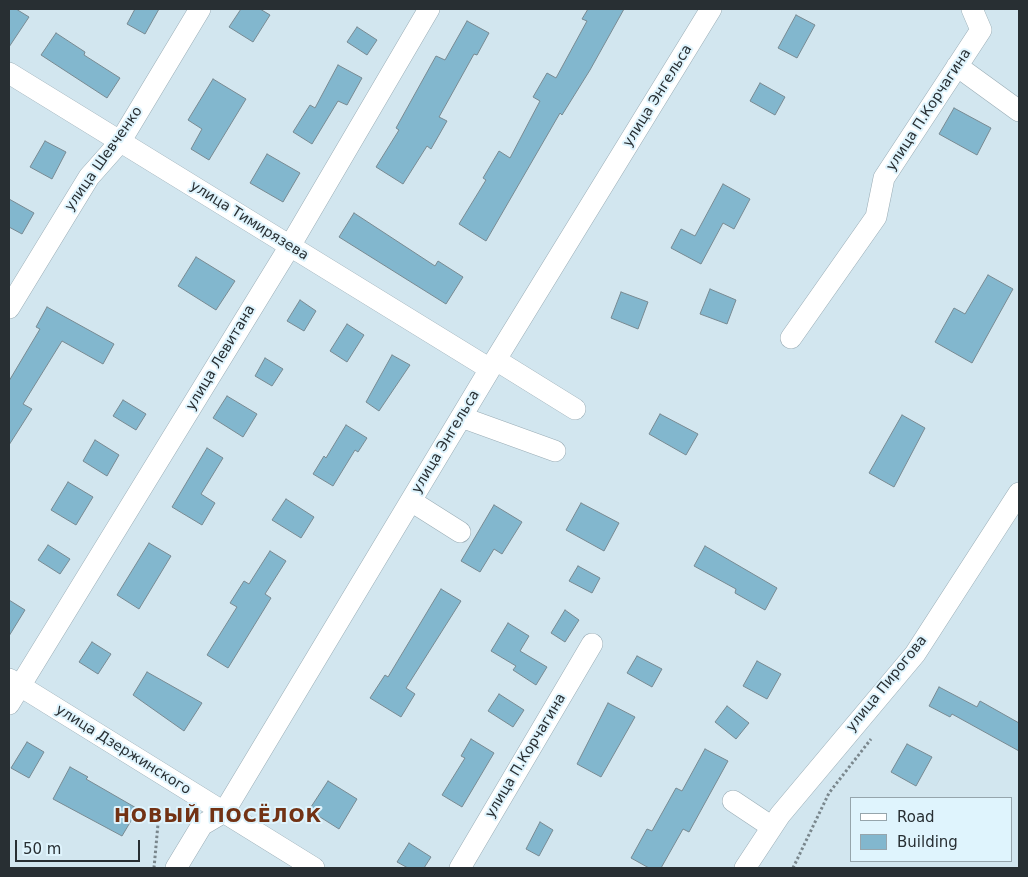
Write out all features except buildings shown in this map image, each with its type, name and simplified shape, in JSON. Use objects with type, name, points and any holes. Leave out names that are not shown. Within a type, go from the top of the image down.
[{"type":"street","name":"улица Шевченко","points":[[9,308],[89,177],[120,142],[200,9]]},
{"type":"street","name":"улица Левитана","points":[[9,704],[15,682],[290,246],[429,9]]},
{"type":"street","name":"улица Энгельса","points":[[176,868],[202,825],[224,812],[461,417],[711,9]]},
{"type":"street","name":"улица П.Корчагина","points":[[791,338],[876,217],[884,178],[981,30],[972,9]]},
{"type":"street","points":[[957,66],[1019,111]]},
{"type":"street","name":"улица Тимирязева","points":[[9,73],[290,246],[493,365],[575,409]]},
{"type":"street","points":[[461,417],[555,451]]},
{"type":"street","name":"улица Пирогова","points":[[745,868],[772,828],[915,654],[1019,493]]},
{"type":"street","points":[[411,501],[460,532]]},
{"type":"street","name":"улица П.Корчагина","points":[[460,868],[592,644]]},
{"type":"street","name":"улица Дзержинского","points":[[15,682],[314,868]]},
{"type":"street","points":[[733,801],[772,828]]},
{"type":"path","points":[[793,868],[829,793],[876,732]]},
{"type":"path","points":[[154,868],[158,824]]},
{"type":"district","name":"НОВЫЙ ПОСЁЛОК","points":[[218,817]]}]
